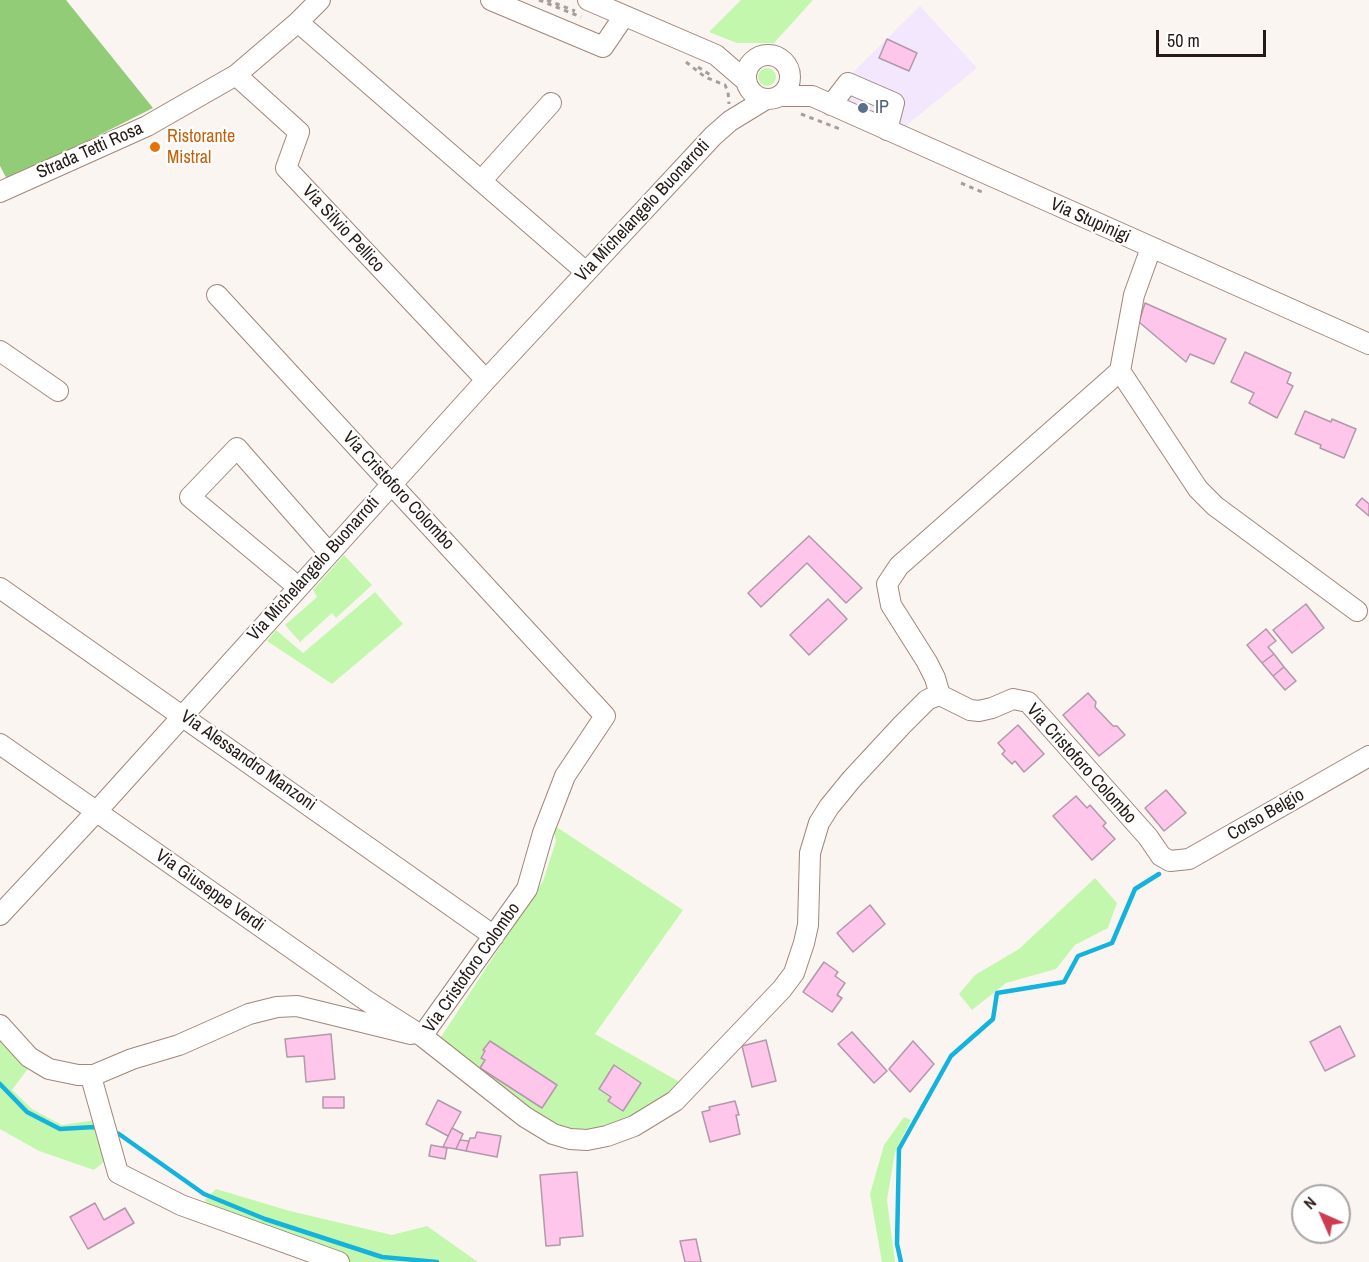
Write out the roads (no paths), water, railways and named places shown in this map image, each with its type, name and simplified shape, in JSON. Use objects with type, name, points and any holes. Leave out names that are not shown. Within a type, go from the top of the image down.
[{"type":"street","name":"Strada Tetti Rosa","points":[[0,192],[147,126],[236,75],[320,0]]},
{"type":"street","points":[[491,0],[603,47],[624,16]]},
{"type":"street","points":[[585,9],[624,16],[716,55],[759,97],[772,97],[788,84],[788,70],[785,64],[773,56],[716,55]]},
{"type":"street","points":[[298,22],[586,272]]},
{"type":"street","points":[[747,84],[748,67],[759,57]]},
{"type":"street","name":"Via Stupinigi","points":[[788,70],[812,96],[831,105],[1369,344]]},
{"type":"street","name":"Via Silvio Pellico","points":[[236,75],[299,132],[286,168],[486,380]]},
{"type":"street","points":[[831,105],[848,83],[894,103],[887,130]]},
{"type":"street","name":"Via Michelangelo Buonarroti","points":[[732,117],[747,84]]},
{"type":"street","name":"Via Stupinigi","points":[[772,97],[812,96]]},
{"type":"street","name":"Via Michelangelo Buonarroti","points":[[0,915],[184,716],[486,380],[713,136],[732,117],[772,97]]},
{"type":"street","points":[[481,181],[551,103]]},
{"type":"street","points":[[940,695],[927,662],[891,605],[887,584],[899,566],[1120,371],[1134,295],[1151,248]]},
{"type":"street","name":"Via Cristoforo Colombo","points":[[218,295],[604,716],[565,776],[543,833],[527,889],[422,1036],[525,1117],[553,1134],[570,1139],[587,1140],[607,1136],[634,1126],[663,1110],[675,1101],[767,1006],[794,973],[800,960],[808,925],[810,853],[819,823],[851,780],[927,700],[940,695],[970,710],[992,708],[1013,699],[1028,702],[1148,837],[1161,856]]},
{"type":"street","points":[[0,351],[58,391]]},
{"type":"street","points":[[1120,371],[1198,489],[1215,506],[1357,610]]},
{"type":"street","points":[[298,587],[190,497],[237,448],[329,553]]},
{"type":"street","name":"Via Alessandro Manzoni","points":[[0,588],[494,936]]},
{"type":"street","name":"Via Giuseppe Verdi","points":[[0,744],[367,1001],[422,1036]]},
{"type":"street","name":"Corso Belgio","points":[[1161,856],[1170,861],[1189,859],[1369,756]]},
{"type":"street","points":[[0,1025],[29,1057],[49,1069],[78,1075],[94,1074],[132,1059],[179,1045],[249,1014],[277,1007],[297,1006],[422,1036]]},
{"type":"street","points":[[94,1074],[93,1084],[118,1173],[181,1205],[339,1262]]},
{"type":"waterway","points":[[901,1262],[897,1244],[899,1149],[951,1056],[993,1019],[997,993],[1064,982],[1078,956],[1112,943],[1135,889],[1159,874]]},
{"type":"waterway","points":[[0,1084],[27,1112],[60,1129],[94,1127],[101,1129]]},
{"type":"waterway","points":[[111,1132],[119,1134],[204,1194],[265,1219],[382,1257],[437,1262]]},
{"type":"place","name":"IP","points":[[863,108]]},
{"type":"place","name":"Ristorante Mistral","points":[[155,147]]}]
